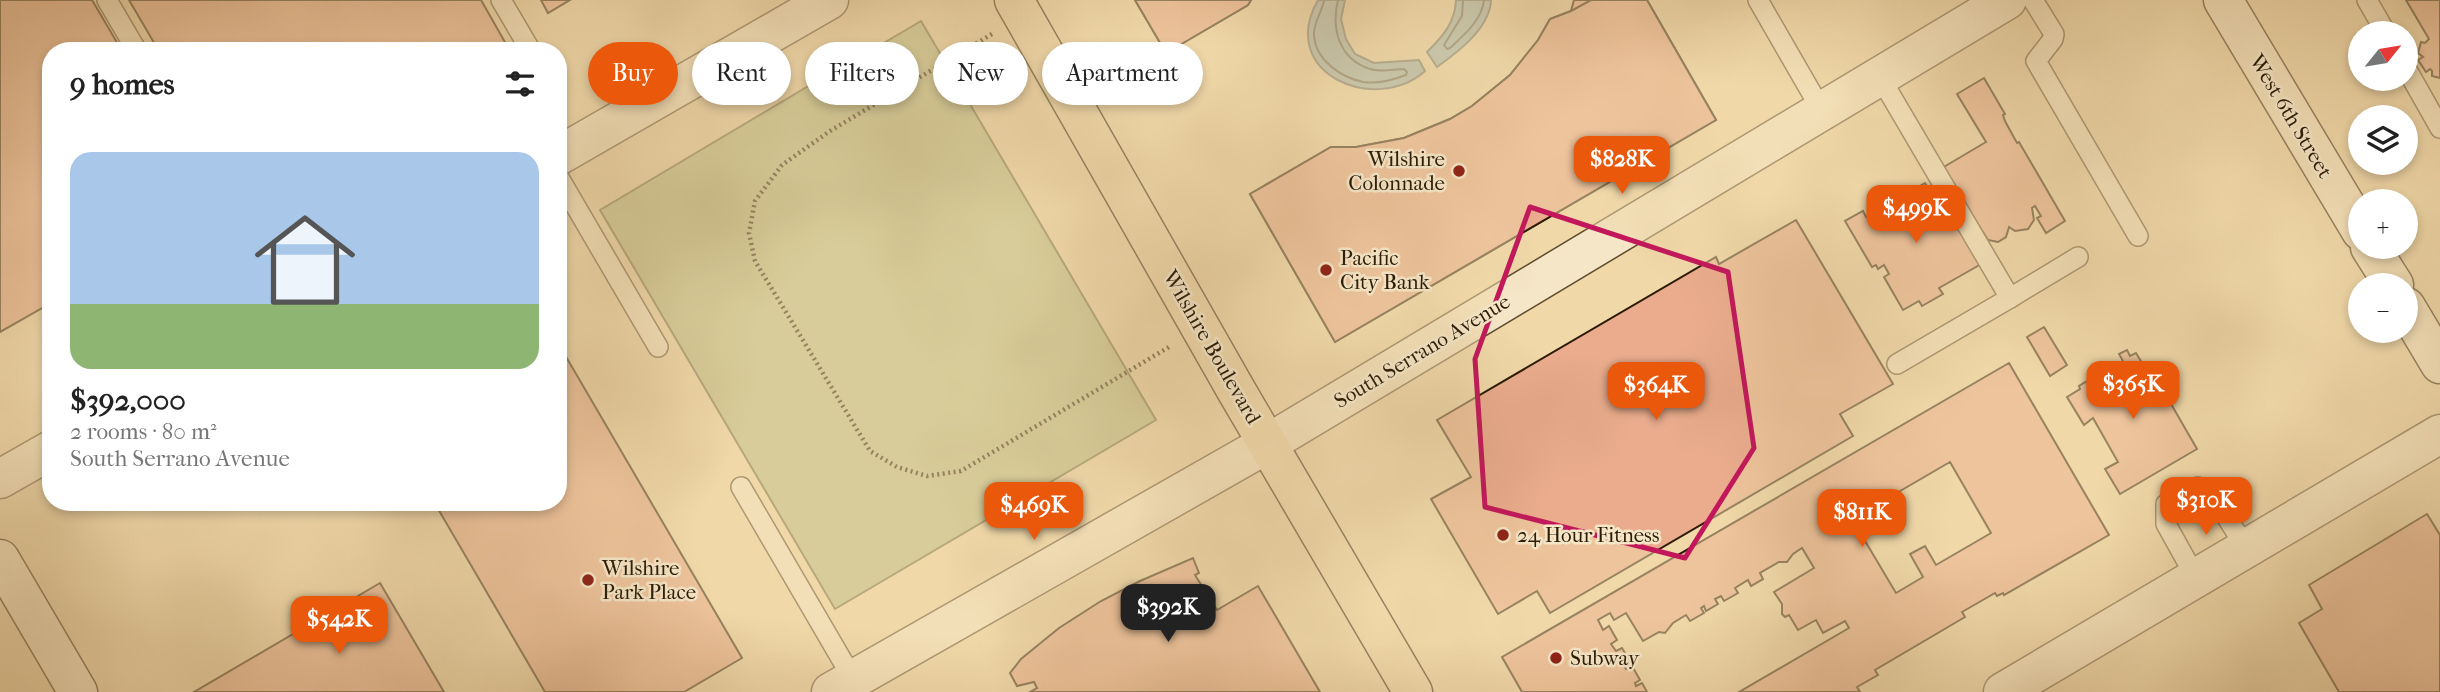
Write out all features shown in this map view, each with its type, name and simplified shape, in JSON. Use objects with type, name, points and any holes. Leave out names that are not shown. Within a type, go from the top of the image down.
[{"type":"main road","name":"Wilshire Boulevard","points":[[1018,8],[1267,444],[1413,692]]},
{"type":"street","points":[[567,151],[829,0]]},
{"type":"street","name":"South Serrano Avenue","points":[[842,686],[1267,444],[2007,0]]},
{"type":"street","name":"West 6th Street","points":[[2223,0],[2348,209]]},
{"type":"street","points":[[2418,327],[2440,364]]},
{"type":"street","points":[[2003,692],[2440,434]]},
{"type":"street","points":[[0,479],[42,455]]},
{"type":"street","points":[[0,559],[78,692]]},
{"type":"lane","points":[[107,0],[132,42]]},
{"type":"lane","points":[[501,0],[526,42]]},
{"type":"lane","points":[[1758,0],[1822,111]]},
{"type":"lane","points":[[2033,0],[2054,34],[2036,61],[2138,236]]},
{"type":"lane","points":[[2367,0],[2379,21]]},
{"type":"lane","points":[[1880,76],[2010,298]]},
{"type":"lane","points":[[2418,89],[2440,128]]},
{"type":"lane","points":[[567,191],[658,347]]},
{"type":"lane","points":[[1896,364],[2078,257]]},
{"type":"lane","points":[[741,487],[842,686]]},
{"type":"lane","points":[[2196,578],[2166,524],[2166,505],[2178,495],[2198,487],[2214,498],[2246,548]]},
{"type":"path","points":[[1018,8],[782,165],[755,201],[749,233],[755,261],[870,451],[897,467],[927,476],[961,471],[1201,327]]},
{"type":"highlighted area","points":[[1530,207],[1728,272],[1754,448],[1685,558],[1485,507],[1475,359]]},
{"type":"green space","points":[[921,21],[933,42],[933,105],[970,105],[1156,420],[835,609],[600,210],[777,105],[791,105],[791,96],[805,88],[805,105],[919,105],[919,42],[885,42]]},
{"type":"water","points":[[1318,0],[1345,0],[1341,19],[1346,39],[1355,54],[1374,63],[1419,60],[1425,71],[1405,84],[1382,89],[1359,87],[1337,80],[1320,67],[1310,48],[1309,26]]},
{"type":"water","points":[[1456,0],[1491,0],[1479,30],[1463,47],[1437,67],[1427,52],[1447,29]]},
{"type":"building","points":[[0,0],[92,0],[117,42],[42,42],[42,308],[0,332]]},
{"type":"building","points":[[129,0],[481,0],[505,42],[154,42]]},
{"type":"building","points":[[541,0],[570,0],[548,13]]},
{"type":"building","points":[[1135,0],[1251,0],[1248,5],[1185,42],[1160,42]]},
{"type":"building","points":[[1135,0],[1251,0],[1248,5],[1185,42],[1160,42]]},
{"type":"building","name":"Wilshire Colonnade","points":[[1574,0],[1647,0],[1716,120],[1335,342],[1250,194],[1331,147],[1356,147],[1404,138],[1450,119],[1472,106],[1510,75],[1538,40],[1550,19],[1571,11]]},
{"type":"building","name":"Wilshire Colonnade","points":[[1591,0],[1647,0],[1716,120],[1335,342],[1250,194],[1331,147],[1356,147],[1404,138],[1450,119],[1472,106],[1510,75],[1538,40],[1550,19]]},
{"type":"building","points":[[2406,0],[2440,0],[2440,78],[2432,76],[2430,69],[2426,72],[2418,60],[2423,57],[2418,53],[2421,42],[2425,43],[2429,39]]},
{"type":"building","points":[[1984,78],[2005,114],[2005,121],[2017,143],[2019,142],[2065,221],[2046,233],[2037,218],[2041,216],[2035,206],[2032,208],[2034,220],[2028,229],[2015,231],[2009,227],[2006,237],[1998,242],[1988,240],[1942,168],[1986,142],[1957,94]]},
{"type":"building","points":[[1925,183],[1936,200],[1943,196],[1983,263],[1939,288],[1943,294],[1922,306],[1919,301],[1903,310],[1884,277],[1889,274],[1884,265],[1878,269],[1876,265],[1872,267],[1845,221],[1863,211],[1866,217]],"holes":[[[1922,200],[1924,203],[1886,226],[1884,222]]]},
{"type":"building","points":[[1796,220],[1893,384],[1840,414],[1853,436],[1550,613],[1537,591],[1498,614],[1431,499],[1471,477],[1437,420],[1716,257],[1719,264]]},
{"type":"building","points":[[2044,327],[2067,365],[2050,376],[2027,337]]},
{"type":"building","points":[[2127,350],[2130,356],[2136,353],[2148,373],[2152,371],[2197,449],[2120,494],[2105,469],[2118,462],[2093,418],[2084,425],[2067,397],[2092,378],[2089,372],[2097,368],[2100,374],[2123,361],[2119,354]]},
{"type":"building","name":"Wilshire Park Place","points":[[567,358],[742,658],[684,692],[545,692],[439,511],[567,511]]},
{"type":"building","points":[[2009,363],[2109,535],[2004,595],[2003,593],[1997,596],[1995,593],[1962,612],[1965,617],[1875,670],[1878,675],[1857,687],[1860,692],[1739,692],[1849,628],[1845,621],[1823,633],[1816,620],[1798,630],[1789,615],[1785,617],[1782,614],[1782,604],[1774,592],[1814,568],[1802,548],[1787,562],[1779,562],[1760,573],[1763,579],[1751,586],[1748,580],[1735,588],[1738,593],[1724,601],[1721,596],[1715,599],[1718,604],[1706,611],[1704,606],[1701,608],[1704,613],[1690,621],[1686,615],[1673,623],[1665,633],[1659,632],[1643,641],[1626,613],[1614,620],[1610,613],[1598,620],[1603,630],[1609,626],[1617,640],[1611,644],[1616,651],[1622,648],[1629,660],[1623,664],[1626,669],[1632,666],[1640,680],[1635,683],[1636,686],[1642,683],[1647,692],[1522,692],[1502,657]],"holes":[[[1950,462],[1991,533],[1936,565],[1925,546],[1910,554],[1923,577],[1896,593],[1852,519]]]},
{"type":"building","points":[[2427,514],[2440,535],[2440,692],[2339,692],[2299,623],[2322,609],[2309,585]]},
{"type":"building","points":[[1193,558],[1199,573],[1195,575],[1217,610],[1258,586],[1320,692],[1030,692],[1037,688],[1034,682],[1017,686],[1010,673],[1021,659],[1059,628],[1101,601]]},
{"type":"building","points":[[380,583],[444,692],[194,692]]},
{"type":"place","name":"Wilshire Colonnade","points":[[1459,171]]},
{"type":"place","name":"Pacific City Bank","points":[[1326,270]]},
{"type":"place","name":"24 Hour Fitness","points":[[1503,535]]},
{"type":"place","name":"Wilshire Park Place","points":[[588,580]]},
{"type":"place","name":"Subway","points":[[1556,658]]}]
